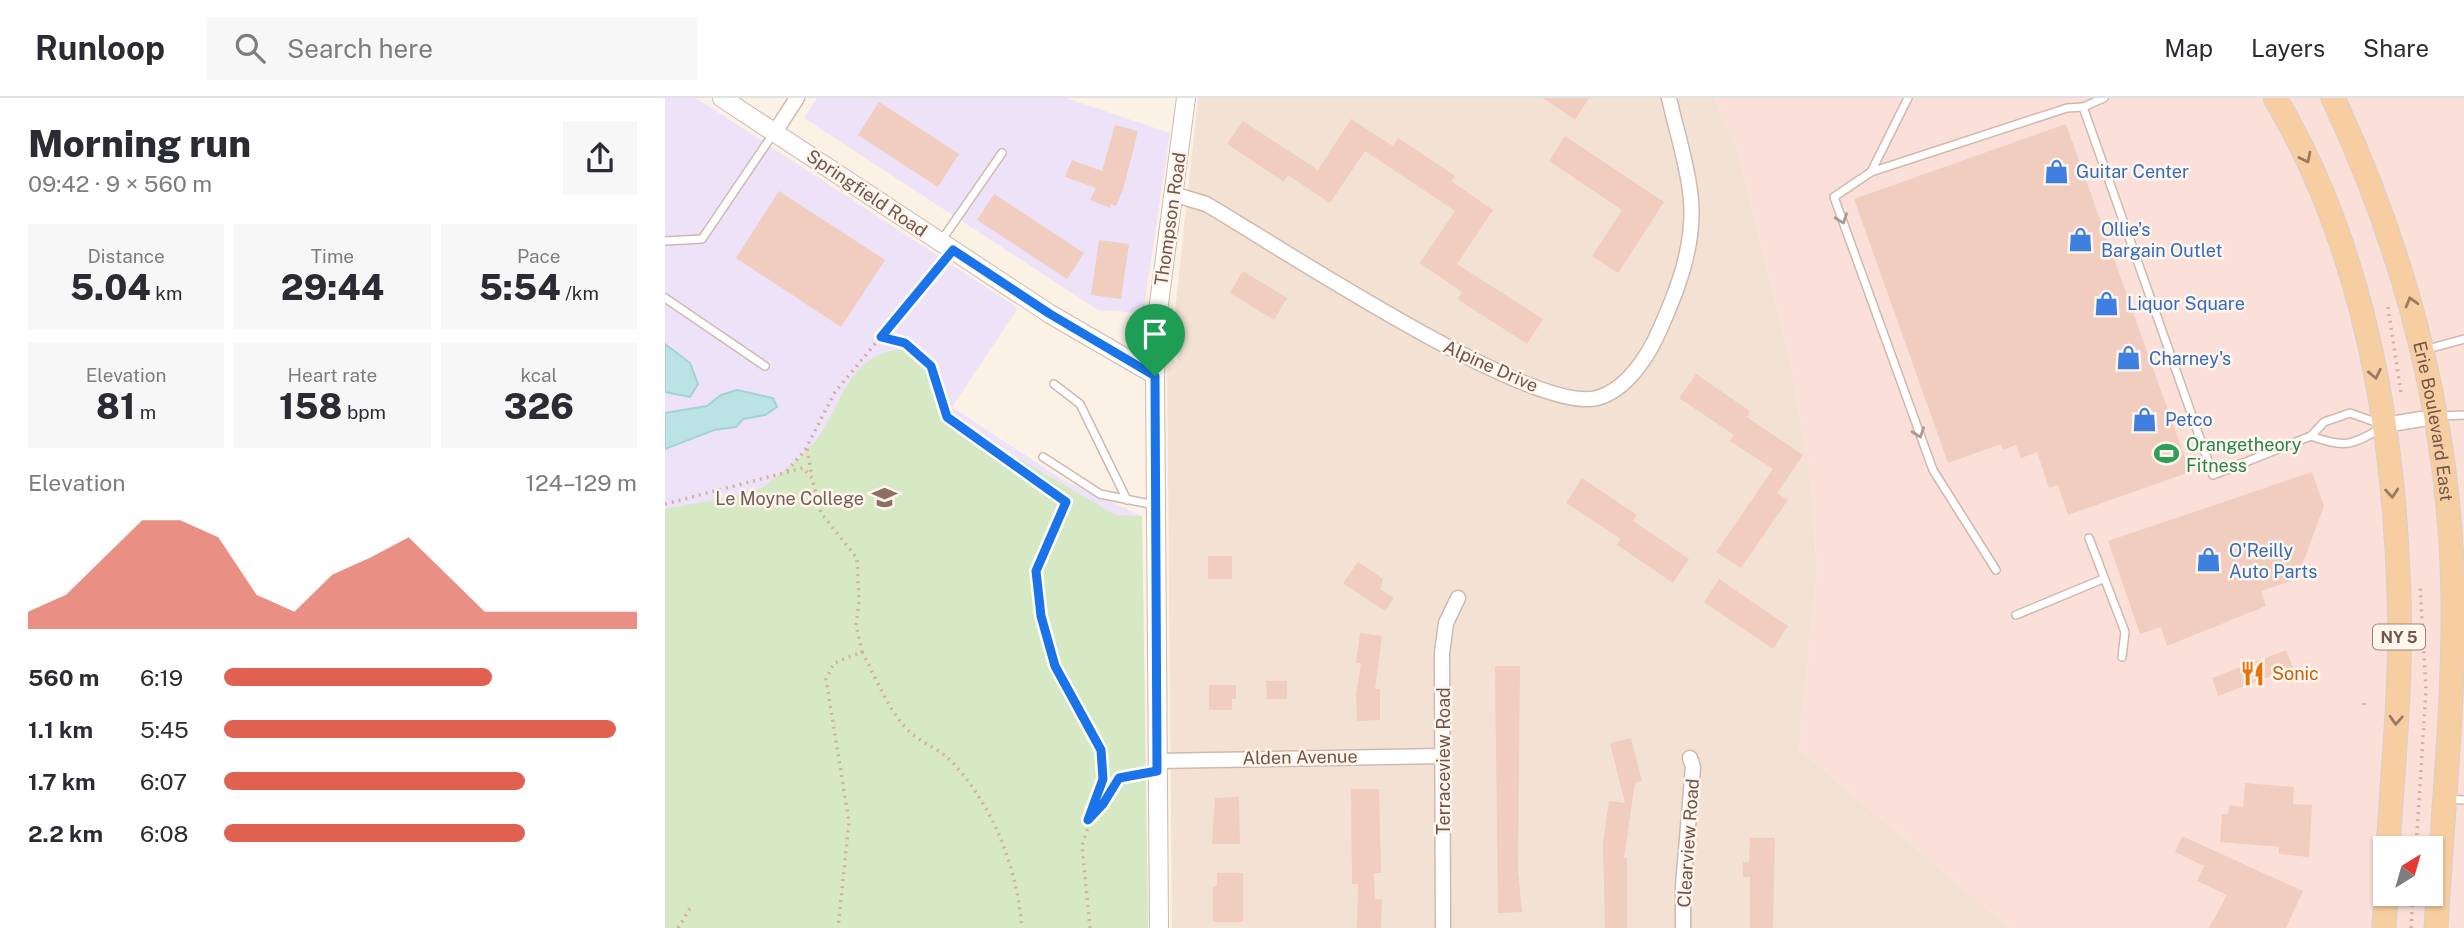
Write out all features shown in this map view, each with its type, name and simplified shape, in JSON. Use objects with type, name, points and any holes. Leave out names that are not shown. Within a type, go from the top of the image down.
[{"type":"main road","name":"NY 5","points":[[2274,98],[2323,193],[2357,295],[2385,425],[2399,597],[2398,683],[2389,836]]},
{"type":"main road","name":"Erie Boulevard East","points":[[2333,98],[2381,206],[2424,350],[2444,473],[2453,598],[2454,799],[2436,928]]},
{"type":"main road","points":[[2384,928],[2385,906]]},
{"type":"street","name":"Springfield Road","points":[[722,98],[1050,314],[1155,376]]},
{"type":"street","points":[[775,132],[797,98]]},
{"type":"street","name":"Thompson Road","points":[[1159,928],[1155,376],[1158,311],[1187,98]]},
{"type":"street","name":"Alpine Drive","points":[[1173,194],[1206,204],[1428,337],[1470,358],[1536,387],[1586,399],[1597,398],[1635,372],[1652,348],[1674,298],[1686,259],[1691,221],[1691,192],[1669,98]]},
{"type":"street","points":[[2385,425],[2434,417]]},
{"type":"street","name":"Terraceview Road","points":[[1443,928],[1442,653],[1446,623],[1458,598]]},
{"type":"street","name":"Alden Avenue","points":[[1157,766],[1443,756]]},
{"type":"street","name":"Clearview Road","points":[[1683,928],[1683,886],[1693,767],[1690,758]]},
{"type":"lane","points":[[1871,172],[1907,98]]},
{"type":"lane","points":[[2074,98],[2083,107],[2213,475],[2311,436],[2324,422],[2350,413],[2385,425]]},
{"type":"lane","points":[[1996,570],[1933,470],[1834,197],[1871,172],[2067,108],[2083,107],[2104,98]]},
{"type":"lane","points":[[665,241],[702,239],[775,132]]},
{"type":"lane","points":[[947,246],[1002,153]]},
{"type":"lane","points":[[665,298],[765,366]]},
{"type":"lane","points":[[2424,350],[2464,339]]},
{"type":"lane","points":[[1054,384],[1080,404],[1127,500]]},
{"type":"lane","points":[[2434,417],[2464,415]]},
{"type":"lane","points":[[2311,436],[2338,446],[2361,440],[2385,425]]},
{"type":"lane","points":[[1042,457],[1100,494],[1156,505]]},
{"type":"lane","points":[[2089,538],[2125,632],[2122,657]]},
{"type":"lane","points":[[2016,615],[2103,579]]},
{"type":"path","points":[[786,471],[807,447],[835,392],[881,337],[947,246]]},
{"type":"path","points":[[881,337],[905,343],[931,366],[947,417],[1066,502],[1036,571],[1041,616],[1055,666],[1101,750],[1103,779],[1081,846],[1090,928]]},
{"type":"path","points":[[807,447],[821,513],[857,558],[859,602],[856,625],[862,652],[895,715],[907,729],[951,761],[987,810],[1012,867],[1022,928]]},
{"type":"path","points":[[665,504],[786,471],[803,468],[812,478]]},
{"type":"path","points":[[838,928],[849,822],[826,679],[834,663],[862,652]]},
{"type":"path","points":[[2364,699],[2364,705]]},
{"type":"path","points":[[1088,820],[1103,804],[1119,778],[1157,766]]},
{"type":"path","points":[[2411,928],[2412,906]]},
{"type":"path","points":[[678,928],[690,908]]},
{"type":"shaded area","name":"Le Moyne College","points":[[665,98],[696,98],[1018,308],[952,407],[1063,480],[1142,516],[1148,928],[665,928]]},
{"type":"shaded area","points":[[817,98],[1066,98],[1170,133],[1143,313],[1098,310],[804,118]]},
{"type":"shaded area","points":[[1198,98],[1714,98],[1736,145],[1789,356],[1810,472],[1817,569],[1799,749],[2010,928],[1172,928],[1167,356],[1178,363],[1175,311]]},
{"type":"shaded area","points":[[1714,98],[2464,98],[2464,928],[2010,928],[1799,749],[1817,569],[1810,472],[1789,356],[1736,145]]},
{"type":"green space","name":"Le Moyne College","points":[[905,349],[922,363],[950,412],[1009,453],[1116,515],[1142,516],[1148,928],[665,928],[665,509],[732,496],[764,486],[799,458],[817,439],[850,381],[860,369],[871,359],[886,352]]},
{"type":"water","points":[[665,344],[690,363],[698,384],[690,397],[665,392]]},
{"type":"water","points":[[737,390],[773,398],[777,407],[765,415],[743,419],[736,427],[714,430],[665,449],[665,413],[707,406],[721,395]]},
{"type":"building","points":[[1543,98],[1589,98],[1575,120]]},
{"type":"building","points":[[879,102],[959,154],[938,187],[858,135]]},
{"type":"building","points":[[1351,119],[1393,146],[1398,138],[1455,176],[1451,181],[1493,210],[1457,264],[1543,319],[1527,344],[1457,299],[1462,292],[1420,263],[1455,211],[1365,151],[1330,203],[1288,175],[1284,182],[1227,144],[1243,121],[1318,170]]},
{"type":"building","points":[[2066,124],[2190,472],[2068,515],[2058,485],[2049,488],[2037,452],[2021,458],[2016,445],[2003,450],[2001,444],[1948,463],[1854,199]]},
{"type":"building","points":[[1115,125],[1138,131],[1123,190],[1116,206],[1111,204],[1110,208],[1090,200],[1096,188],[1065,177],[1072,160],[1102,171]]},
{"type":"building","points":[[1565,136],[1664,202],[1618,273],[1592,256],[1622,210],[1549,161]]},
{"type":"building","points":[[779,191],[885,260],[841,327],[736,258]]},
{"type":"building","points":[[994,194],[1084,253],[1067,279],[977,220]]},
{"type":"building","points":[[1099,240],[1129,244],[1121,299],[1091,295]]},
{"type":"building","points":[[1243,271],[1287,298],[1274,320],[1230,293]]},
{"type":"building","points":[[1696,374],[1750,411],[1747,417],[1803,455],[1777,493],[1788,500],[1741,568],[1716,552],[1773,469],[1730,441],[1734,435],[1679,398]]},
{"type":"building","name":"O'Reilly Auto Parts","points":[[2312,472],[2324,506],[2297,579],[2261,591],[2266,606],[2167,646],[2161,627],[2140,634],[2108,541]]},
{"type":"building","points":[[1582,478],[1637,515],[1633,521],[1689,559],[1673,583],[1617,545],[1621,539],[1566,503]]},
{"type":"building","points":[[1208,556],[1232,556],[1232,579],[1208,579]]},
{"type":"building","points":[[1358,562],[1383,579],[1380,589],[1394,598],[1385,611],[1343,583]]},
{"type":"building","points":[[1719,579],[1788,626],[1773,649],[1704,602]]},
{"type":"building","points":[[1360,633],[1382,636],[1375,689],[1380,689],[1380,720],[1357,721],[1356,695],[1361,663],[1356,663]]},
{"type":"building","name":"Sonic","points":[[2286,650],[2293,668],[2218,696],[2212,678]]},
{"type":"building","points":[[1495,666],[1520,666],[1518,870],[1522,912],[1498,913]]},
{"type":"building","points":[[1266,681],[1287,681],[1287,699],[1267,699]]},
{"type":"building","points":[[1209,685],[1236,685],[1236,699],[1232,699],[1232,710],[1209,710]]},
{"type":"building","points":[[1631,738],[1642,781],[1635,783],[1624,858],[1627,858],[1627,928],[1605,928],[1603,843],[1609,801],[1625,803],[1610,743]]},
{"type":"building","points":[[2245,783],[2294,787],[2293,804],[2312,805],[2309,857],[2279,854],[2279,847],[2220,842],[2222,814],[2228,814],[2229,805],[2243,807]]},
{"type":"building","points":[[1351,789],[1379,789],[1381,873],[1374,873],[1375,899],[1382,899],[1381,928],[1357,928],[1358,884],[1352,884]]},
{"type":"building","points":[[1239,797],[1240,844],[1212,844],[1215,798]]},
{"type":"building","points":[[2182,836],[2303,891],[2286,928],[2209,928],[2227,895],[2197,881],[2204,866],[2175,852]]},
{"type":"building","points":[[1750,838],[1775,838],[1773,928],[1750,928],[1750,877],[1743,877],[1743,862],[1749,862]]},
{"type":"building","points":[[1217,873],[1243,873],[1243,922],[1213,922],[1213,886],[1217,886]]},
{"type":"place","name":"Guitar Center","points":[[2056,171]]},
{"type":"place","name":"Ollie's Bargain Outlet","points":[[2081,239]]},
{"type":"place","name":"Liquor Square","points":[[2107,303]]},
{"type":"place","name":"Charney's","points":[[2129,358]]},
{"type":"place","name":"Petco","points":[[2145,419]]},
{"type":"place","name":"Orangetheory Fitness","points":[[2166,454]]},
{"type":"place","name":"Le Moyne College","points":[[884,498]]},
{"type":"place","name":"O'Reilly Auto Parts","points":[[2209,560]]},
{"type":"place","name":"Sonic","points":[[2252,673]]},
{"type":"route","points":[[953,250],[1050,314],[1155,376],[1157,771],[1119,778],[1103,804],[1088,820],[1103,779],[1101,750],[1055,666],[1041,616],[1036,571],[1066,502],[947,417],[931,366],[905,343],[881,337],[953,250]]}]
